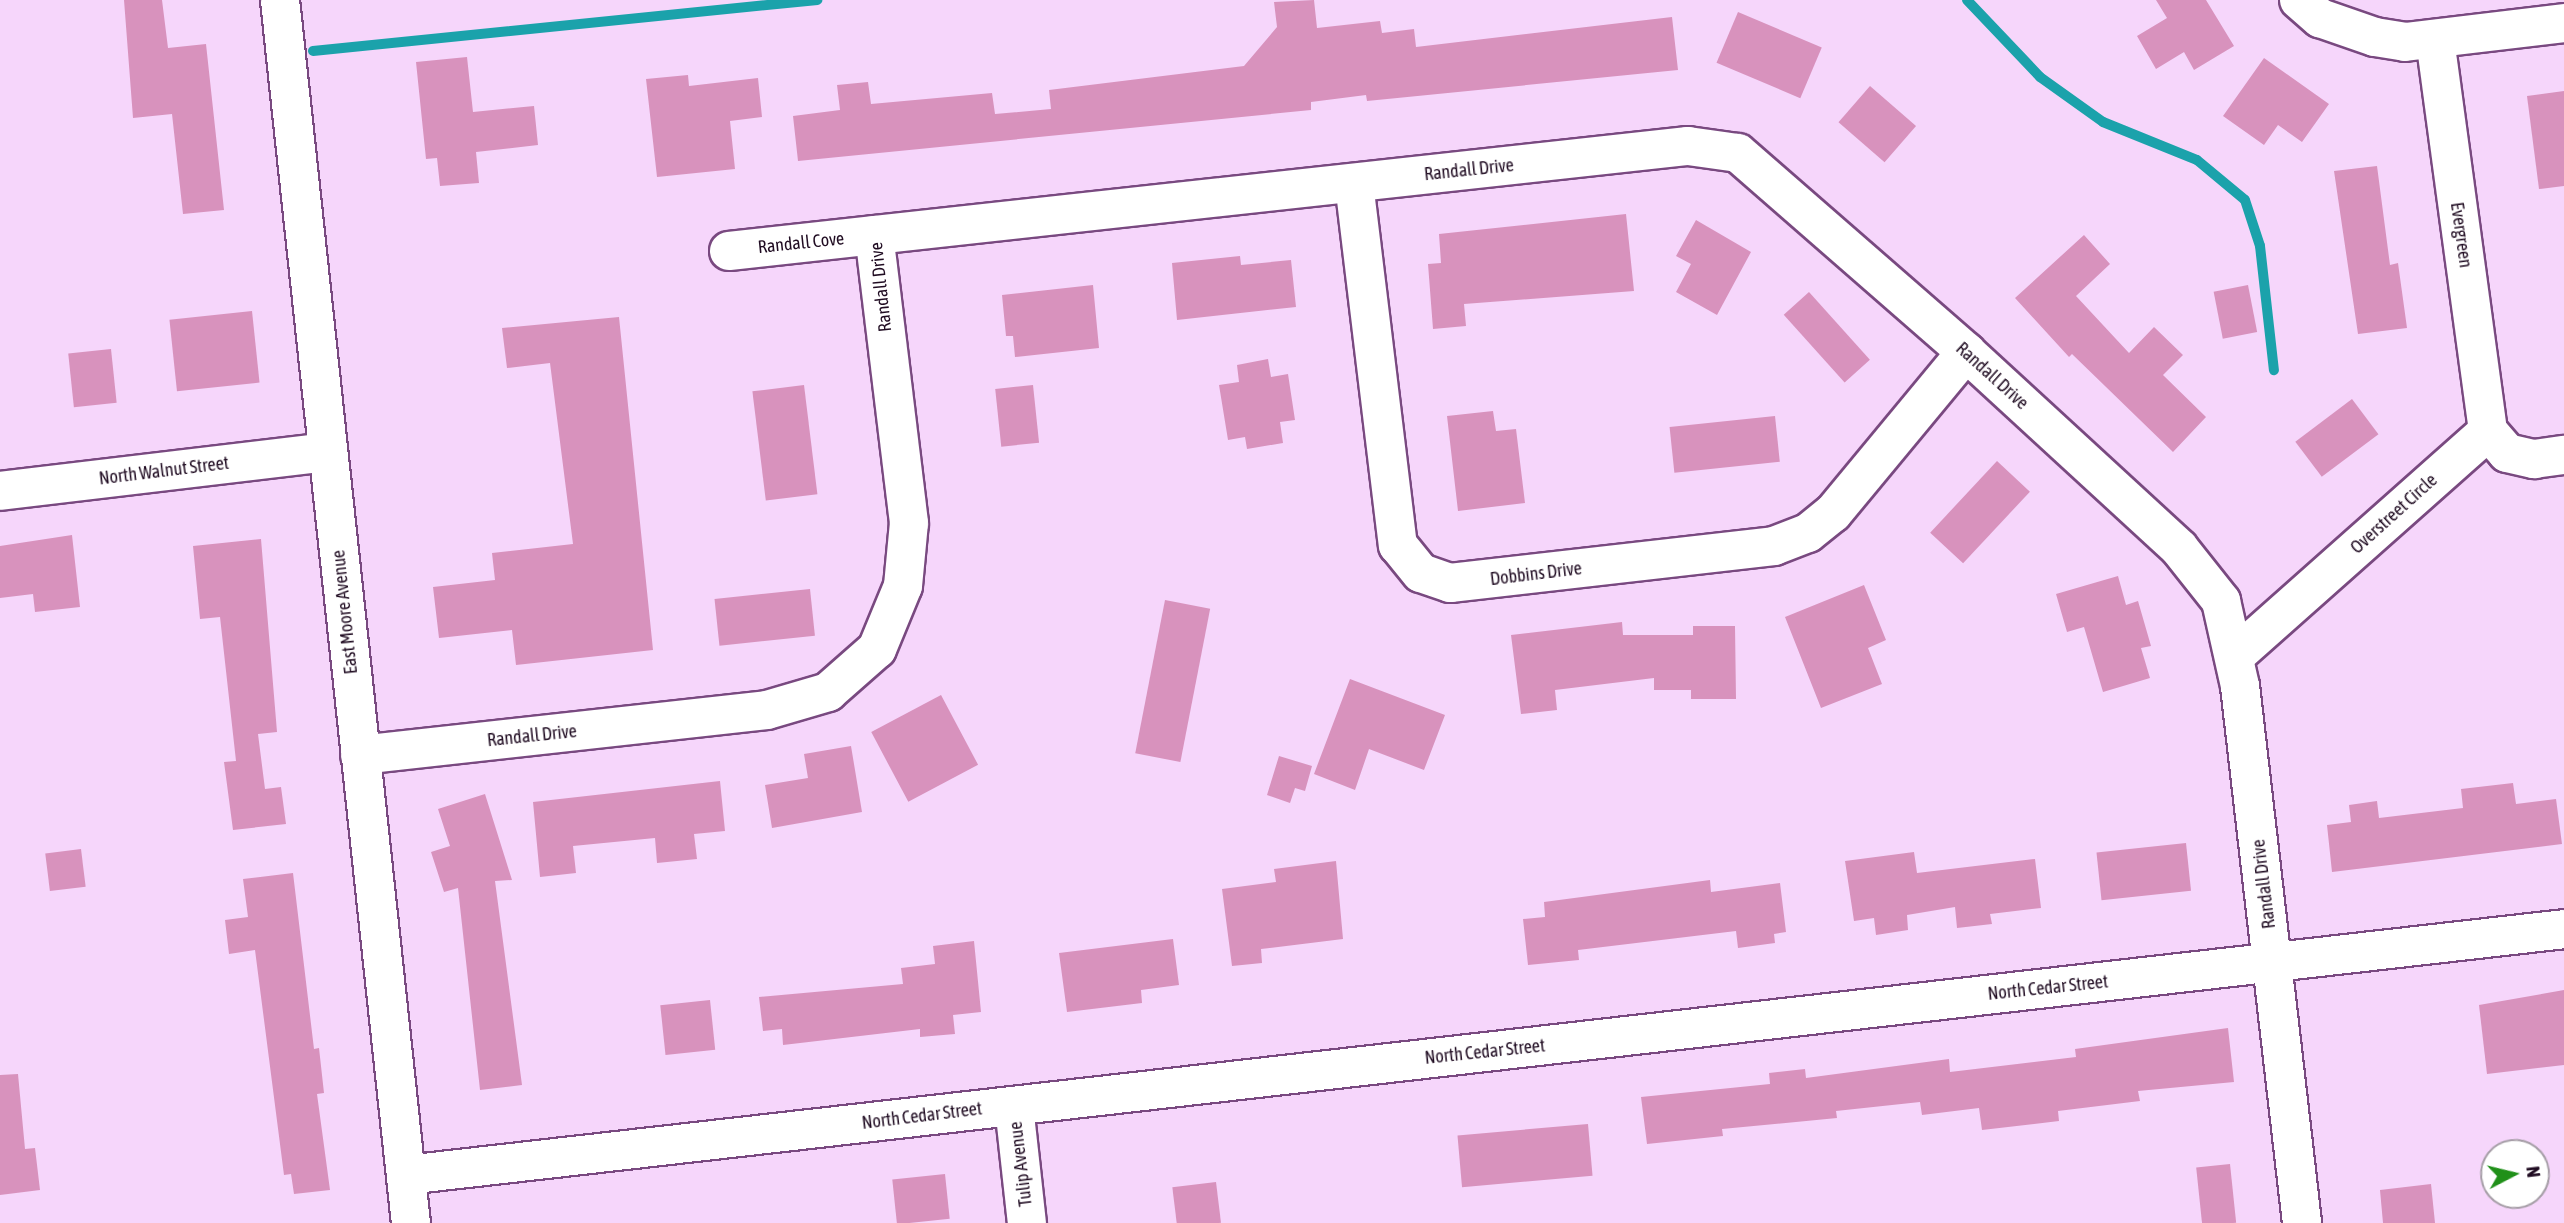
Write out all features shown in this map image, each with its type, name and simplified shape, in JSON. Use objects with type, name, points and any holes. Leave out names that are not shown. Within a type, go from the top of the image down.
[{"type":"street","name":"East Moore Avenue","points":[[280,0],[411,1223]]},
{"type":"street","points":[[2299,0],[2320,18],[2375,37],[2405,42],[2564,23]]},
{"type":"street","name":"Evergreen","points":[[2435,39],[2488,431]]},
{"type":"street","name":"Randall Drive","points":[[360,755],[767,710],[828,692],[877,649],[903,586],[909,523],[874,235],[1688,146],[1738,153],[1966,352],[2206,577],[2221,601],[2236,655],[2302,1223]]},
{"type":"street","name":"Dobbins Drive","points":[[1354,183],[1398,545],[1422,573],[1450,583],[1774,546],[1808,533],[1833,513],[1966,352]]},
{"type":"street","name":"Randall Cove","points":[[729,251],[874,235]]},
{"type":"street","points":[[2488,431],[2507,453],[2534,459],[2564,456]]},
{"type":"street","name":"Overstreet Circle","points":[[2236,655],[2488,431]]},
{"type":"street","name":"North Walnut Street","points":[[0,491],[327,452]]},
{"type":"street","name":"North Cedar Street","points":[[406,1175],[2564,929]]},
{"type":"street","name":"Tulip Avenue","points":[[1014,1106],[1027,1223]]},
{"type":"building","points":[[124,0],[162,0],[168,48],[206,44],[224,210],[183,214],[172,114],[133,118]]},
{"type":"building","points":[[1314,0],[1317,28],[1380,21],[1382,33],[1414,29],[1416,47],[1672,17],[1678,70],[1367,101],[1366,95],[1311,102],[1311,110],[798,161],[793,116],[840,110],[837,85],[868,82],[871,104],[992,93],[995,114],[1051,109],[1049,90],[1244,66],[1277,27],[1274,2]]},
{"type":"building","points":[[2156,0],[2206,0],[2234,46],[2194,70],[2184,52],[2156,69],[2137,36],[2167,18]]},
{"type":"building","points":[[1738,12],[1822,48],[1800,98],[1717,63]]},
{"type":"building","points":[[467,57],[473,112],[534,106],[538,145],[476,152],[479,183],[440,186],[437,158],[426,159],[416,62]]},
{"type":"building","points":[[2264,58],[2329,104],[2302,142],[2278,125],[2264,145],[2223,116]]},
{"type":"building","points":[[688,75],[689,86],[758,78],[762,117],[730,121],[735,169],[657,177],[646,79]]},
{"type":"building","points":[[1870,86],[1916,126],[1885,162],[1839,122]]},
{"type":"building","points":[[2564,91],[2564,186],[2539,189],[2527,96]]},
{"type":"building","points":[[2377,166],[2390,265],[2398,263],[2407,328],[2358,334],[2334,171]]},
{"type":"building","points":[[1626,214],[1634,291],[1464,304],[1466,326],[1433,329],[1428,264],[1441,263],[1439,234]]},
{"type":"building","points":[[1696,220],[1751,252],[1717,315],[1676,292],[1691,264],[1676,256]]},
{"type":"building","points":[[2084,235],[2110,264],[2076,296],[2129,353],[2154,327],[2183,355],[2163,375],[2206,417],[2173,452],[2072,354],[2069,357],[2015,298]]},
{"type":"building","points":[[1240,256],[1241,265],[1291,260],[1296,307],[1177,320],[1172,263]]},
{"type":"building","points":[[1093,285],[1099,348],[1015,357],[1013,336],[1006,336],[1002,295]]},
{"type":"building","points":[[2248,285],[2257,332],[2223,339],[2214,292]]},
{"type":"building","points":[[1809,292],[1870,360],[1845,382],[1784,315]]},
{"type":"building","points":[[252,311],[260,383],[177,391],[169,320]]},
{"type":"building","points":[[619,317],[653,650],[516,665],[512,630],[439,638],[433,587],[495,580],[492,553],[573,544],[550,363],[507,368],[502,328]]},
{"type":"building","points":[[111,349],[117,403],[74,407],[68,353]]},
{"type":"building","points":[[1268,359],[1271,377],[1288,374],[1295,420],[1280,422],[1283,443],[1247,449],[1245,437],[1228,440],[1219,385],[1239,382],[1237,365]]},
{"type":"building","points":[[804,385],[817,494],[766,501],[752,391]]},
{"type":"building","points":[[1033,385],[1039,443],[1001,447],[995,389]]},
{"type":"building","points":[[2352,399],[2378,434],[2322,477],[2295,442]]},
{"type":"building","points":[[1493,411],[1496,431],[1516,429],[1525,503],[1458,511],[1447,416]]},
{"type":"building","points":[[1775,416],[1780,462],[1674,473],[1670,427]]},
{"type":"building","points":[[1997,461],[2030,492],[1963,563],[1930,533]]},
{"type":"building","points":[[72,535],[80,607],[35,612],[33,594],[0,598],[0,546]]},
{"type":"building","points":[[261,539],[277,732],[258,734],[265,789],[281,787],[286,824],[233,830],[224,762],[236,761],[220,617],[200,619],[193,546]]},
{"type":"building","points":[[2118,576],[2126,605],[2138,601],[2151,646],[2141,648],[2150,678],[2103,692],[2084,627],[2067,632],[2056,594]]},
{"type":"building","points":[[1864,585],[1886,640],[1868,648],[1882,684],[1821,708],[1785,617]]},
{"type":"building","points":[[810,589],[815,636],[719,646],[715,599]]},
{"type":"building","points":[[1165,600],[1210,609],[1180,762],[1135,753]]},
{"type":"building","points":[[1622,622],[1623,635],[1693,635],[1693,626],[1735,626],[1736,699],[1691,699],[1691,690],[1654,690],[1654,678],[1555,690],[1557,710],[1521,714],[1511,635]]},
{"type":"building","points":[[1350,679],[1445,715],[1424,770],[1369,749],[1355,790],[1314,774]]},
{"type":"building","points":[[941,695],[978,765],[908,802],[871,732]]},
{"type":"building","points":[[851,746],[862,812],[772,828],[765,785],[808,778],[804,754]]},
{"type":"building","points":[[1279,756],[1312,766],[1305,791],[1295,788],[1290,803],[1267,795]]},
{"type":"building","points":[[720,781],[725,831],[694,834],[697,859],[657,863],[655,838],[573,846],[576,873],[540,877],[533,802]]},
{"type":"building","points":[[2513,783],[2516,804],[2556,799],[2562,844],[2332,872],[2327,825],[2351,822],[2349,805],[2377,801],[2379,818],[2463,808],[2461,789]]},
{"type":"building","points":[[485,794],[512,880],[495,881],[522,1085],[480,1090],[458,888],[444,892],[431,852],[450,846],[438,809]]},
{"type":"building","points":[[2186,843],[2191,891],[2102,900],[2096,852]]},
{"type":"building","points":[[81,849],[86,887],[50,891],[45,853]]},
{"type":"building","points":[[1914,852],[1917,873],[2035,859],[2041,908],[1990,914],[1992,924],[1957,928],[1955,907],[1907,915],[1908,930],[1876,935],[1874,918],[1854,921],[1845,861]]},
{"type":"building","points":[[1336,861],[1343,939],[1261,949],[1262,963],[1232,966],[1222,889],[1276,882],[1274,869]]},
{"type":"building","points":[[293,873],[314,1049],[319,1048],[324,1093],[317,1094],[330,1190],[294,1194],[291,1174],[284,1175],[255,950],[229,954],[225,920],[248,917],[243,879]]},
{"type":"building","points":[[1710,880],[1711,892],[1780,883],[1786,932],[1774,934],[1775,943],[1738,948],[1736,931],[1578,950],[1579,960],[1528,965],[1523,919],[1545,917],[1544,902]]},
{"type":"building","points":[[1173,939],[1179,985],[1141,990],[1142,1003],[1067,1012],[1059,953]]},
{"type":"building","points":[[974,941],[981,1012],[953,1015],[955,1034],[920,1037],[920,1029],[783,1045],[782,1029],[763,1031],[759,997],[903,984],[901,968],[935,964],[933,946]]},
{"type":"building","points":[[2564,990],[2564,1065],[2487,1074],[2479,1005]]},
{"type":"building","points":[[710,1000],[715,1050],[666,1055],[660,1005]]},
{"type":"building","points":[[2228,1028],[2234,1082],[2138,1091],[2140,1101],[2058,1111],[2059,1121],[1982,1130],[1979,1108],[1922,1115],[1920,1102],[1836,1111],[1837,1118],[1722,1129],[1723,1136],[1647,1144],[1641,1097],[1770,1084],[1769,1073],[1805,1069],[1806,1078],[1949,1059],[1950,1072],[2076,1057],[2075,1049]]},
{"type":"building","points":[[18,1074],[25,1149],[35,1148],[40,1190],[0,1195],[0,1075]]},
{"type":"building","points":[[1588,1124],[1593,1176],[1462,1187],[1457,1135]]},
{"type":"building","points":[[2230,1164],[2236,1223],[2202,1223],[2196,1168]]},
{"type":"building","points":[[945,1174],[950,1219],[897,1223],[892,1180]]},
{"type":"building","points":[[1216,1182],[1221,1223],[1177,1223],[1172,1187]]},
{"type":"building","points":[[2431,1184],[2435,1223],[2383,1223],[2380,1190]]},
{"type":"waterway","points":[[313,51],[817,0]]},
{"type":"waterway","points":[[1967,0],[2040,77],[2103,122],[2197,160],[2245,200],[2260,246],[2274,370]]}]
